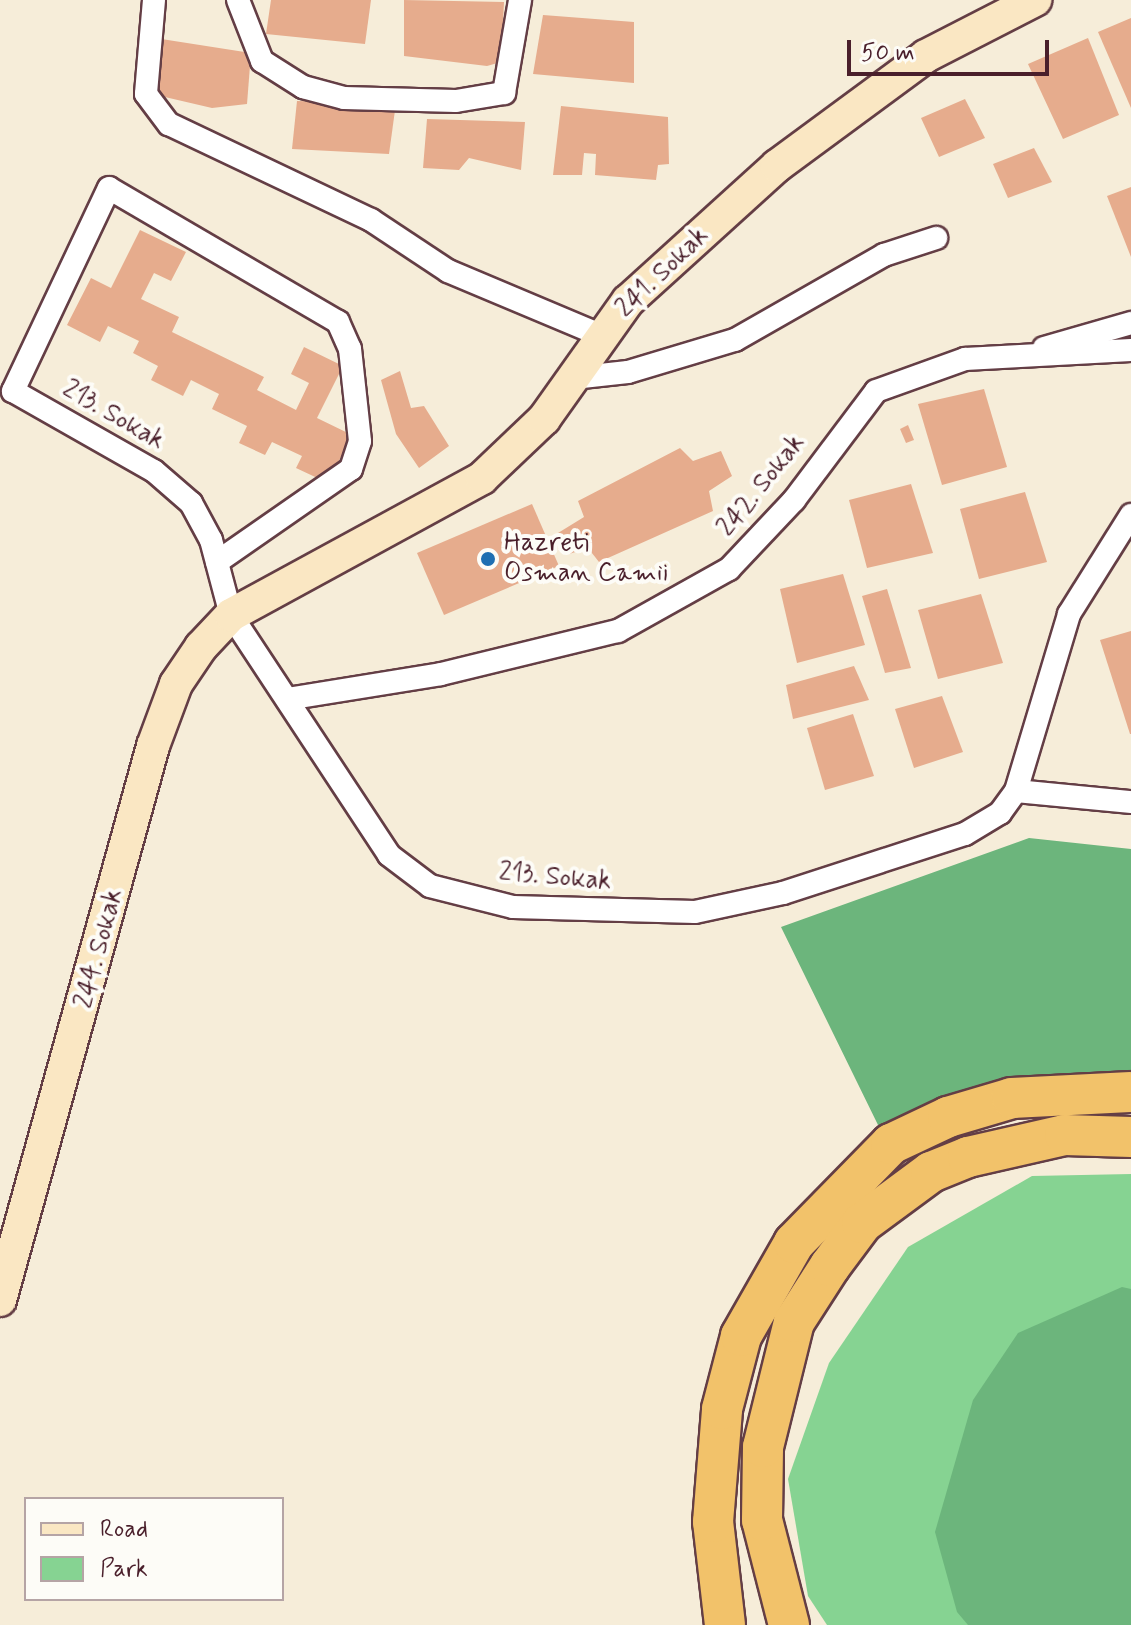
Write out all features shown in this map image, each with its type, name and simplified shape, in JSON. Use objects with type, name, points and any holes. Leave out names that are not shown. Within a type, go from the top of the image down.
[{"type":"highway","points":[[725,1625],[713,1522],[722,1409],[741,1336],[794,1243],[891,1144],[948,1117],[1012,1098],[1131,1092]]},
{"type":"highway","points":[[789,1625],[762,1520],[763,1447],[794,1322],[830,1266],[862,1223],[955,1162],[1014,1142],[1131,1137]]},
{"type":"street","points":[[154,0],[146,94],[169,124],[371,220],[448,271],[603,336]]},
{"type":"street","points":[[238,0],[262,61],[303,87],[344,98],[456,101],[504,93],[520,0]]},
{"type":"street","name":"241. Sokak","points":[[231,615],[482,478],[544,419],[628,301],[777,166],[926,56],[1035,0]]},
{"type":"street","name":"213. Sokak","points":[[217,562],[351,469],[360,408],[338,322],[109,188],[13,391],[173,486],[205,523],[231,615],[389,855],[430,886],[513,907],[695,912],[783,893],[965,834],[1000,813],[1016,791],[1069,614],[1131,515]]},
{"type":"street","points":[[573,378],[628,372],[735,340],[884,255],[936,238]]},
{"type":"street","name":"242. Sokak","points":[[1035,352],[1131,323]]},
{"type":"street","name":"242. Sokak","points":[[287,699],[441,674],[618,631],[729,569],[794,500],[876,391],[965,359],[1035,352],[1131,350]]},
{"type":"street","name":"244. Sokak","points":[[0,1300],[153,746],[176,684],[231,615]]},
{"type":"street","points":[[1016,791],[1131,802]]},
{"type":"green space","points":[[1029,838],[1131,849],[1131,1071],[1008,1078],[879,1127],[781,927]]},
{"type":"green space","points":[[1131,1174],[1131,1625],[827,1625],[808,1596],[788,1479],[829,1363],[908,1247],[1032,1176]]},
{"type":"green space","points":[[1122,1287],[1131,1289],[1131,1625],[968,1625],[957,1612],[935,1532],[973,1400],[1018,1333]]},
{"type":"building","points":[[271,0],[371,0],[365,44],[266,34]]},
{"type":"building","points":[[404,0],[504,2],[501,62],[487,66],[404,56]]},
{"type":"building","points":[[543,15],[634,22],[634,83],[533,74]]},
{"type":"building","points":[[1131,18],[1131,108],[1098,32]]},
{"type":"building","points":[[155,38],[251,53],[247,104],[212,108],[152,94]]},
{"type":"building","points":[[1088,38],[1119,115],[1063,139],[1028,64]]},
{"type":"building","points":[[965,99],[985,138],[939,157],[921,118]]},
{"type":"building","points":[[297,101],[396,103],[389,154],[292,149]]},
{"type":"building","points":[[561,106],[668,117],[669,164],[658,165],[656,180],[595,175],[596,154],[584,153],[582,175],[553,175]]},
{"type":"building","points":[[427,119],[525,122],[521,170],[469,158],[459,170],[423,168]]},
{"type":"building","points":[[1034,148],[1052,182],[1008,198],[993,164]]},
{"type":"building","points":[[1131,187],[1131,257],[1107,196]]},
{"type":"building","points":[[140,230],[186,252],[171,281],[154,273],[141,299],[179,317],[172,332],[264,377],[257,390],[296,410],[309,383],[291,374],[304,347],[343,366],[317,418],[352,435],[328,483],[296,468],[302,456],[272,442],[265,455],[239,443],[247,426],[212,409],[219,394],[191,380],[183,396],[151,380],[158,366],[133,353],[139,341],[108,326],[100,342],[67,325],[91,278],[111,288]]},
{"type":"building","points":[[400,371],[411,408],[424,406],[449,446],[419,468],[396,434],[381,380]]},
{"type":"building","points":[[984,389],[1007,467],[942,485],[918,404]]},
{"type":"building","points":[[908,425],[914,440],[906,443],[900,429]]},
{"type":"building","points":[[680,448],[693,461],[721,451],[732,476],[709,491],[713,511],[599,562],[588,548],[569,554],[558,533],[584,517],[578,501]]},
{"type":"building","points":[[911,484],[933,553],[867,568],[849,500]]},
{"type":"building","points":[[1025,492],[1047,562],[979,579],[960,509]]},
{"type":"building","name":"Hazreti Osman Camii","points":[[532,504],[559,566],[444,615],[417,553]]},
{"type":"building","points":[[843,574],[865,645],[797,663],[780,589]]},
{"type":"building","points":[[887,589],[911,668],[885,673],[862,596]]},
{"type":"building","points":[[981,594],[1003,663],[938,679],[918,610]]},
{"type":"building","points":[[1131,631],[1131,734],[1130,734],[1100,640]]},
{"type":"building","points":[[854,666],[869,700],[793,719],[786,685]]},
{"type":"building","points":[[942,696],[963,752],[914,768],[895,709]]},
{"type":"building","points":[[853,714],[874,776],[825,790],[807,728]]},
{"type":"place","name":"Hazreti Osman Camii","points":[[488,559]]}]
